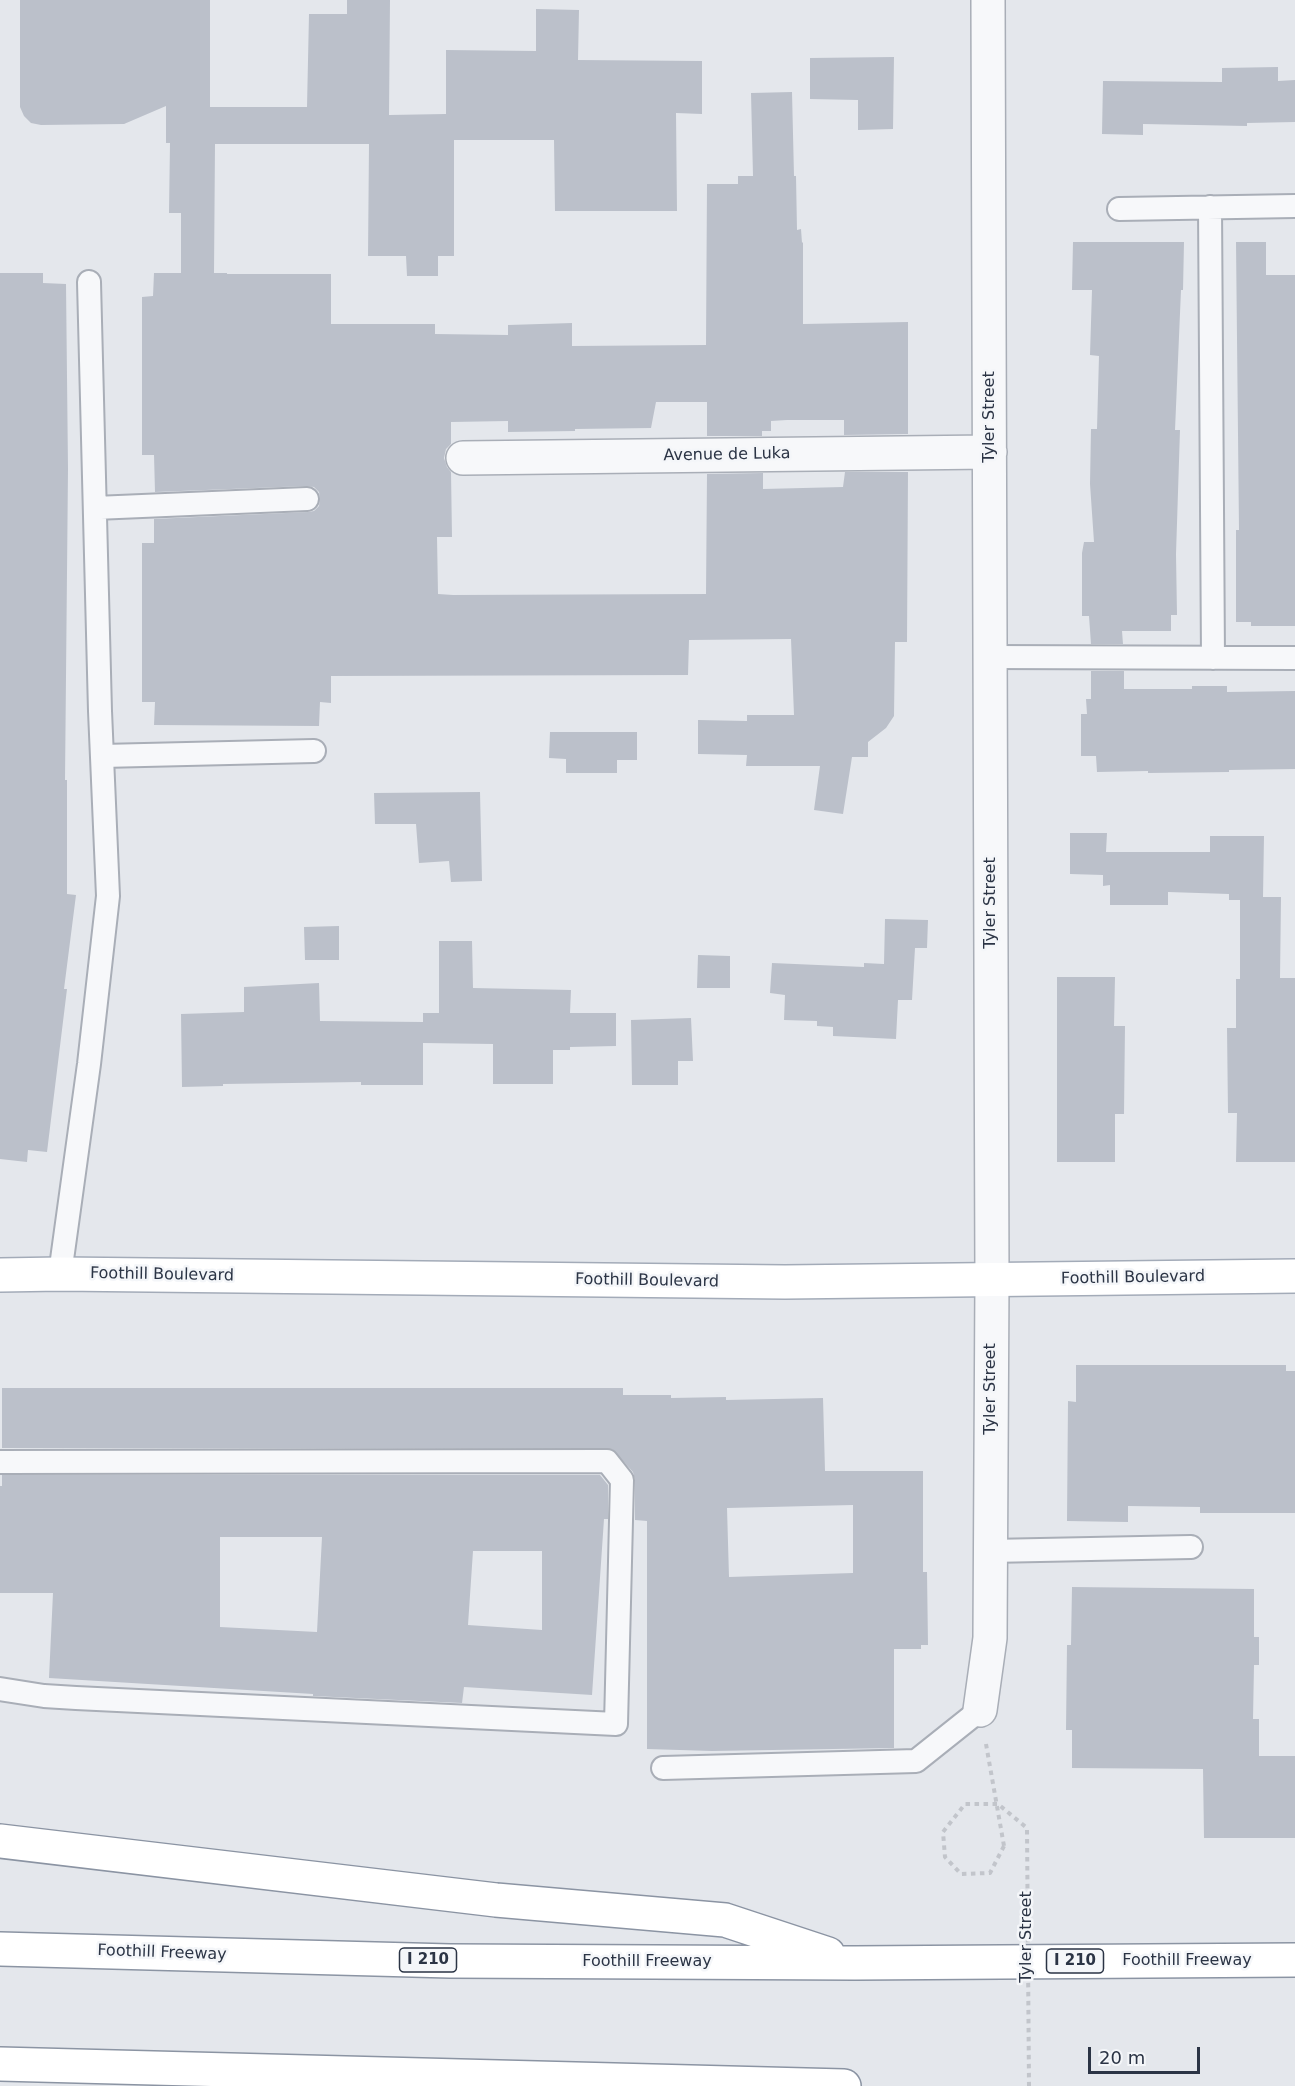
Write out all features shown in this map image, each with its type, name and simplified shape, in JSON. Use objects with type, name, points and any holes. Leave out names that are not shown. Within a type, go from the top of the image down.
[{"type":"main road","name":"Foothill Boulevard","points":[[0,1275],[785,1282],[1295,1276]]},
{"type":"main road","points":[[0,1841],[496,1900],[725,1920],[855,1963]]},
{"type":"main road","name":"Foothill Freeway","points":[[0,1949],[450,1961],[855,1963],[1295,1960]]},
{"type":"main road","points":[[0,2064],[844,2086]]},
{"type":"street","name":"Tyler Street","points":[[980,1710],[990,1638],[992,1279],[988,0]]},
{"type":"street","name":"Avenue de Luka","points":[[463,458],[990,453]]},
{"type":"lane","points":[[1119,209],[1295,206]]},
{"type":"lane","points":[[1210,207],[1213,658]]},
{"type":"lane","points":[[60,1274],[89,1064],[108,896],[89,282]]},
{"type":"lane","points":[[95,508],[307,499]]},
{"type":"lane","points":[[990,657],[1295,658]]},
{"type":"lane","points":[[102,756],[314,751]]},
{"type":"lane","points":[[0,1462],[607,1461],[622,1480],[616,1725],[76,1698],[0,1689]]},
{"type":"lane","points":[[990,1551],[1191,1547]]},
{"type":"lane","points":[[663,1768],[916,1761],[980,1710]]},
{"type":"path","name":"Tyler Street","points":[[980,1710],[1004,1846],[990,1873],[961,1874],[945,1857],[944,1832],[965,1804],[998,1804],[1027,1828],[1029,2086]]},
{"type":"building","points":[[20,0],[210,0],[210,107],[307,107],[309,14],[347,14],[347,0],[390,0],[389,115],[446,114],[446,50],[536,51],[536,9],[579,10],[578,60],[702,61],[702,114],[676,113],[677,211],[555,211],[554,140],[454,140],[454,256],[438,256],[438,276],[407,276],[406,256],[368,256],[369,144],[215,144],[214,273],[331,274],[331,324],[435,324],[435,334],[508,335],[508,325],[572,323],[572,346],[706,345],[707,184],[738,184],[738,176],[753,176],[751,93],[792,92],[797,230],[801,229],[803,242],[803,324],[908,322],[908,434],[844,435],[844,420],[787,420],[771,421],[771,431],[762,431],[762,436],[707,436],[707,402],[656,402],[651,428],[508,432],[508,421],[451,422],[451,444],[446,449],[444,458],[451,472],[452,537],[437,537],[438,594],[706,594],[707,474],[763,473],[763,489],[843,487],[845,472],[908,472],[907,642],[895,642],[894,716],[886,728],[868,742],[868,757],[852,757],[843,814],[814,810],[820,766],[746,766],[747,755],[698,754],[698,720],[747,721],[747,715],[794,715],[791,639],[689,640],[688,675],[331,676],[331,703],[320,702],[319,726],[154,725],[155,702],[142,702],[142,543],[154,543],[154,519],[308,512],[314,511],[319,506],[319,492],[314,487],[306,486],[155,492],[154,455],[142,455],[142,297],[153,296],[154,273],[181,273],[181,213],[169,213],[170,143],[166,143],[166,106],[124,124],[41,125],[31,123],[24,116],[20,107]]},
{"type":"building","points":[[894,57],[893,129],[858,130],[858,100],[810,99],[810,58]]},
{"type":"building","points":[[1278,67],[1278,81],[1295,80],[1295,122],[1247,123],[1247,126],[1143,124],[1143,135],[1102,134],[1103,81],[1222,82],[1222,68]]},
{"type":"building","points":[[1073,242],[1184,242],[1175,430],[1180,430],[1176,554],[1177,615],[1171,615],[1171,631],[1122,631],[1123,644],[1091,644],[1089,616],[1082,616],[1082,553],[1084,542],[1094,542],[1090,484],[1091,429],[1097,429],[1099,356],[1090,355],[1092,290],[1072,290]]},
{"type":"building","points":[[1236,242],[1266,242],[1266,275],[1295,275],[1295,626],[1251,626],[1251,622],[1236,622],[1236,530],[1239,530]]},
{"type":"building","points":[[0,273],[43,273],[43,283],[66,284],[68,469],[65,780],[67,780],[67,894],[76,895],[47,1152],[28,1150],[27,1162],[0,1159]]},
{"type":"building","points":[[1091,671],[1124,671],[1124,689],[1192,689],[1192,686],[1227,686],[1227,692],[1295,691],[1295,769],[1229,770],[1229,772],[1097,772],[1096,756],[1081,756],[1081,714],[1087,714],[1086,699],[1091,699]]},
{"type":"building","points":[[550,732],[637,732],[637,760],[617,760],[617,773],[566,773],[566,759],[549,758]]},
{"type":"building","points":[[480,792],[482,881],[451,882],[449,861],[419,863],[416,824],[375,824],[374,793]]},
{"type":"building","points":[[1070,833],[1107,833],[1106,852],[1210,852],[1210,836],[1264,836],[1263,897],[1281,897],[1280,978],[1295,978],[1295,1162],[1236,1162],[1237,1113],[1228,1113],[1227,1028],[1236,1028],[1236,979],[1240,979],[1240,900],[1229,900],[1229,894],[1168,892],[1168,905],[1110,905],[1110,885],[1103,886],[1103,875],[1070,874]]},
{"type":"building","points":[[885,919],[928,920],[927,948],[915,948],[912,1000],[898,1000],[896,1039],[833,1036],[833,1027],[817,1026],[817,1021],[784,1020],[785,995],[770,993],[772,963],[864,967],[864,963],[884,964]]},
{"type":"building","points":[[339,926],[339,960],[305,960],[304,927]]},
{"type":"building","points":[[439,941],[472,941],[473,988],[571,990],[570,1013],[616,1013],[616,1046],[570,1047],[570,1050],[553,1050],[553,1084],[493,1084],[493,1044],[423,1043],[423,1085],[361,1085],[361,1082],[223,1084],[223,1086],[182,1087],[181,1014],[244,1012],[244,987],[319,983],[320,1021],[423,1022],[423,1013],[439,1013]]},
{"type":"building","points":[[698,955],[730,956],[730,988],[697,988]]},
{"type":"building","points":[[1057,977],[1115,977],[1114,1026],[1125,1026],[1124,1114],[1115,1114],[1115,1162],[1057,1162]]},
{"type":"building","points":[[691,1018],[693,1061],[678,1061],[678,1085],[632,1085],[631,1020]]},
{"type":"building","points":[[1076,1365],[1286,1365],[1286,1371],[1295,1371],[1295,1513],[1200,1513],[1200,1507],[1128,1506],[1128,1522],[1067,1521],[1068,1401],[1076,1402]]},
{"type":"building","points":[[2,1388],[623,1388],[623,1395],[671,1395],[671,1398],[726,1397],[726,1400],[823,1398],[825,1471],[923,1471],[923,1572],[927,1572],[928,1645],[921,1645],[921,1649],[894,1649],[894,1748],[712,1751],[647,1749],[647,1521],[635,1520],[633,1472],[612,1449],[2,1448]],"holes":[[[853,1505],[853,1573],[729,1577],[727,1508]]]},
{"type":"building","points":[[2,1475],[600,1475],[608,1485],[608,1519],[604,1519],[592,1695],[464,1687],[462,1703],[313,1696],[313,1694],[49,1678],[53,1593],[0,1593],[0,1486],[2,1486]],"holes":[[[220,1537],[322,1537],[317,1632],[220,1627]],[[473,1551],[542,1551],[542,1630],[468,1625]]]},
{"type":"building","points":[[1072,1587],[1254,1589],[1254,1637],[1259,1637],[1259,1665],[1254,1665],[1253,1719],[1259,1719],[1259,1756],[1295,1756],[1295,1838],[1204,1838],[1203,1769],[1072,1768],[1072,1730],[1066,1730],[1067,1645],[1071,1645]]}]
